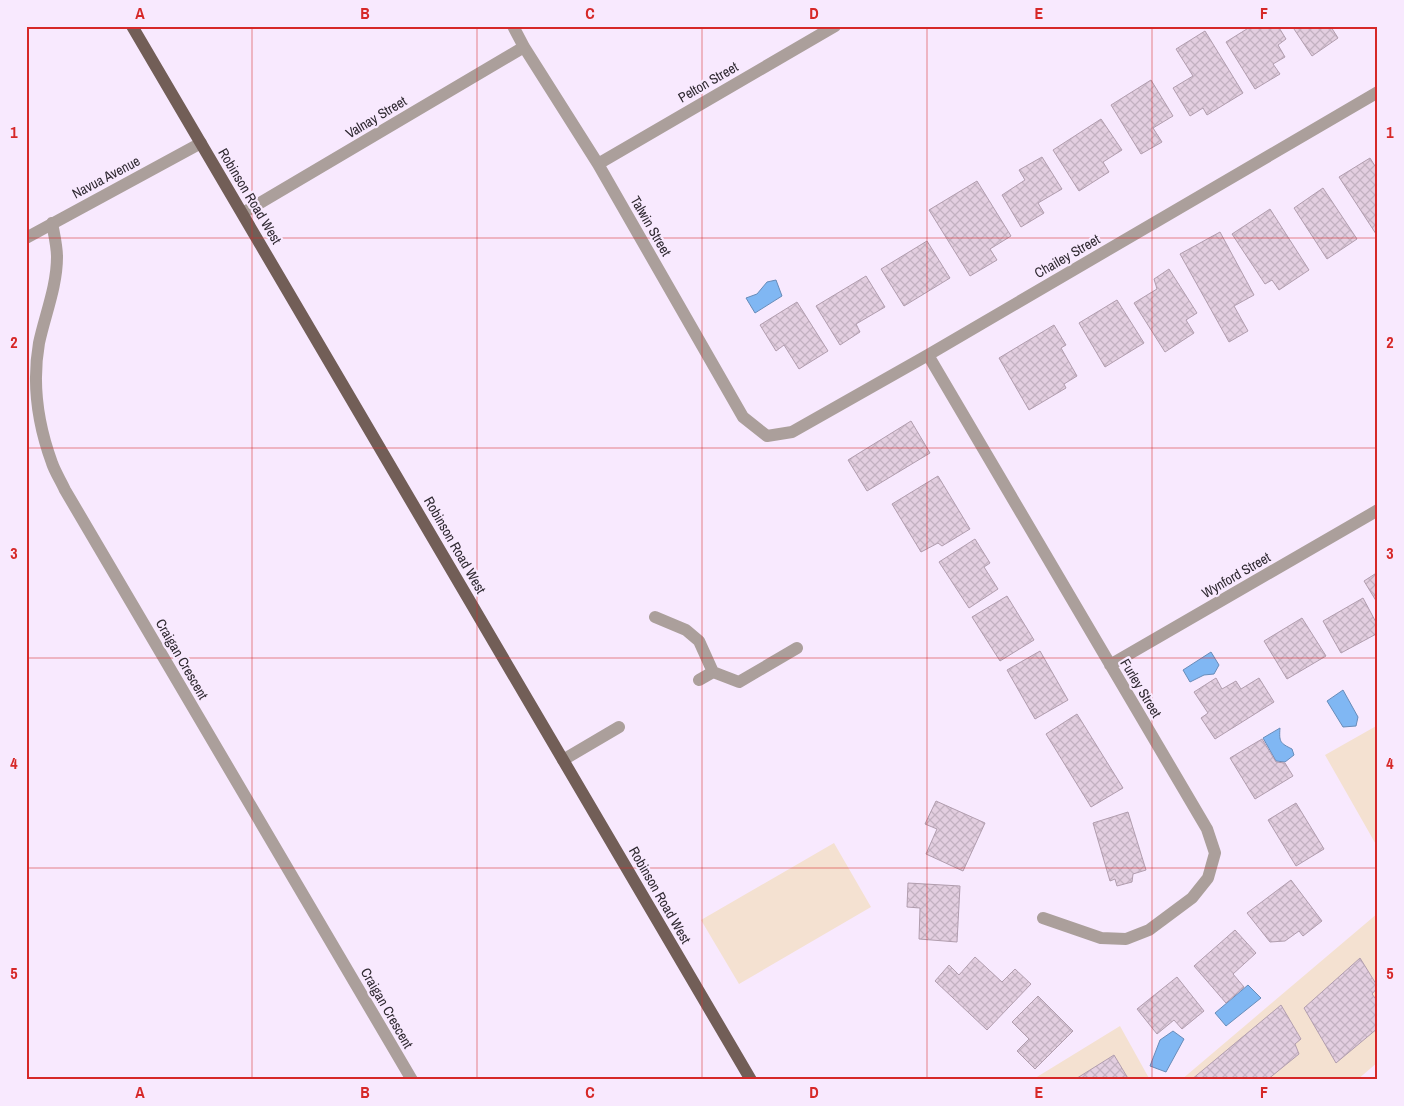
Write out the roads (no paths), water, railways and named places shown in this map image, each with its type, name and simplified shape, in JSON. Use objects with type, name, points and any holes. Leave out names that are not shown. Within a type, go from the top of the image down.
[{"type":"main road","name":"Robinson Road West","points":[[132,26],[751,1080]]},
{"type":"street","name":"Talwin Street","points":[[513,26],[524,47],[598,164],[743,417],[767,436]]},
{"type":"street","name":"Pelton Street","points":[[598,164],[834,26]]},
{"type":"street","name":"Valnay Street","points":[[243,213],[524,47]]},
{"type":"street","name":"Chailey Street","points":[[767,436],[792,432],[928,355],[1378,92]]},
{"type":"street","name":"Navua Avenue","points":[[26,238],[201,143]]},
{"type":"street","name":"Craigan Crescent","points":[[52,223],[56,250],[56,270],[39,344],[36,374],[38,407],[52,465],[412,1080]]},
{"type":"street","name":"Furley Street","points":[[928,355],[1207,829],[1214,853],[1208,878],[1192,898],[1149,930],[1126,939],[1101,938],[1043,918]]},
{"type":"street","name":"Wynford Street","points":[[1110,665],[1378,510]]},
{"type":"street","points":[[655,617],[686,630],[699,641],[713,672],[739,682],[798,648]]},
{"type":"street","points":[[699,680],[713,672]]},
{"type":"street","points":[[563,760],[620,727]]},
{"type":"water","points":[[776,280],[782,296],[755,313],[746,298],[757,294],[767,282]]},
{"type":"water","points":[[1211,652],[1219,665],[1214,674],[1204,675],[1190,682],[1183,670]]},
{"type":"water","points":[[1343,690],[1358,717],[1356,726],[1343,727],[1327,701]]},
{"type":"water","points":[[1280,728],[1281,741],[1292,749],[1294,755],[1285,762],[1276,761],[1263,738]]},
{"type":"water","points":[[1248,985],[1261,998],[1226,1026],[1215,1013]]},
{"type":"water","points":[[1173,1031],[1184,1039],[1166,1072],[1150,1066],[1160,1040]]}]
